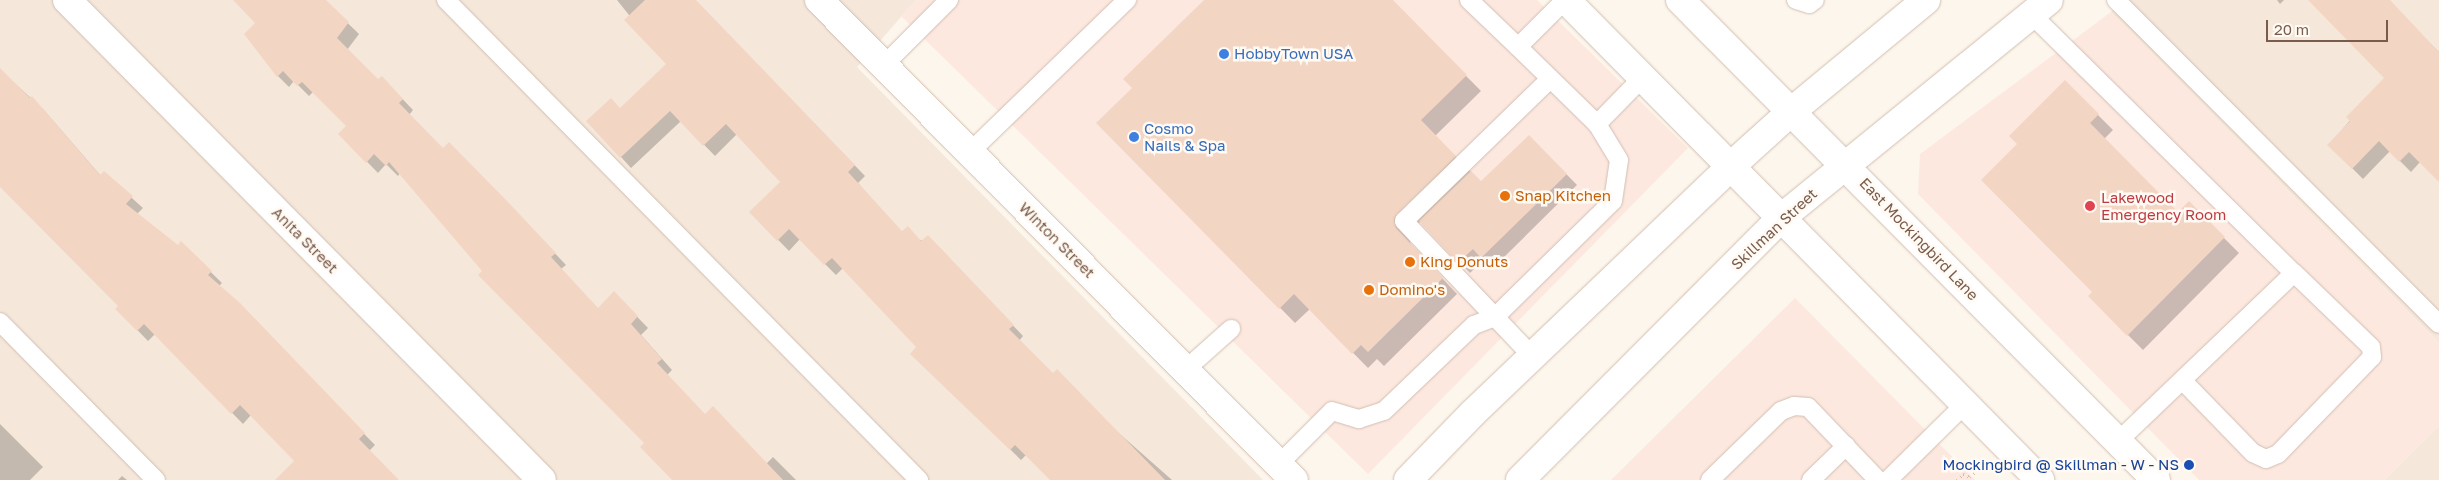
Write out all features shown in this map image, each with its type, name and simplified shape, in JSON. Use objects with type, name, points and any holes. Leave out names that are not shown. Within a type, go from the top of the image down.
[{"type":"main road","name":"Anita Street","points":[[67,0],[542,480]]},
{"type":"main road","name":"Winton Street","points":[[819,0],[1286,472]]},
{"type":"main road","points":[[1565,0],[2040,480]]},
{"type":"main road","name":"East Mockingbird Lane","points":[[1680,0],[1846,164],[2156,480]]},
{"type":"main road","points":[[1408,480],[1532,356],[1730,167],[1920,2]]},
{"type":"main road","name":"Skillman Street","points":[[1520,480],[1782,218],[2040,7]]},
{"type":"lane","points":[[446,0],[919,480]]},
{"type":"lane","points":[[884,65],[949,0]]},
{"type":"lane","points":[[970,152],[1127,0]]},
{"type":"lane","points":[[1286,472],[1332,410],[1359,419],[1384,411],[1474,325],[1495,317],[1612,201],[1619,160],[1596,124],[1470,0]]},
{"type":"lane","points":[[1518,47],[1565,0]]},
{"type":"lane","points":[[1796,0],[1809,4],[1815,0]]},
{"type":"lane","points":[[2116,0],[2439,324]]},
{"type":"lane","points":[[2040,7],[2294,273],[2370,347],[2372,357],[2278,454],[2266,459],[2253,453],[2183,382]]},
{"type":"lane","points":[[1596,124],[1643,77]]},
{"type":"lane","points":[[1532,356],[1404,221],[1550,79]]},
{"type":"lane","points":[[2118,441],[2183,382],[2294,273]]},
{"type":"lane","points":[[0,322],[156,480]]},
{"type":"lane","points":[[1185,370],[1231,329]]},
{"type":"lane","points":[[1888,480],[1965,404]]},
{"type":"lane","points":[[1710,480],[1781,411],[1794,406],[1808,407],[1878,480]]},
{"type":"lane","points":[[1811,480],[1846,446]]},
{"type":"path","points":[[1957,480],[1963,474],[1970,477],[1979,469]]},
{"type":"shaded area","points":[[0,0],[916,0],[857,67],[1263,480],[0,480]]},
{"type":"shaded area","points":[[916,0],[1537,0],[1688,148],[1368,474],[901,16]]},
{"type":"shaded area","points":[[2123,0],[2439,0],[2439,343],[2111,12]]},
{"type":"shaded area","points":[[2111,12],[2439,343],[2439,426],[2384,480],[2199,480],[1918,194],[1920,154]]},
{"type":"shaded area","points":[[1795,298],[1975,480],[1611,480]]},
{"type":"shaded area","points":[[2439,426],[2439,480],[2384,480]]},
{"type":"building","points":[[233,0],[326,0],[349,22],[337,38],[378,79],[382,76],[403,99],[399,103],[443,148],[449,142],[507,201],[556,253],[551,257],[598,308],[614,291],[638,316],[631,324],[662,359],[657,363],[705,414],[713,406],[783,480],[672,480],[640,447],[644,443],[478,275],[482,271],[389,162],[386,166],[374,154],[366,163],[338,134],[346,126],[302,82],[297,86],[283,71],[277,77],[244,34],[255,23]]},
{"type":"building","points":[[645,0],[696,0],[855,165],[848,172],[902,231],[908,226],[921,241],[928,235],[1014,325],[1009,329],[1053,373],[1057,369],[1165,480],[1050,480],[1015,445],[1010,450],[910,354],[916,347],[832,258],[824,265],[789,229],[777,241],[749,212],[780,182],[726,124],[703,146],[670,111],[620,158],[586,121],[611,98],[620,108],[666,64],[624,20]]},
{"type":"building","points":[[1204,0],[1393,0],[1467,75],[1421,120],[1456,156],[1394,219],[1396,228],[1443,278],[1368,352],[1361,345],[1352,354],[1294,294],[1279,309],[1096,123],[1132,88],[1123,79]]},
{"type":"building","points":[[2308,0],[2390,0],[2439,52],[2439,182],[2409,152],[2399,162],[2379,141],[2352,169],[2327,145],[2350,121],[2346,117],[2384,78]]},
{"type":"building","points":[[0,68],[30,98],[32,96],[100,175],[104,171],[133,196],[126,204],[178,245],[181,241],[212,271],[208,275],[240,303],[365,433],[359,439],[399,480],[275,480],[294,461],[240,405],[231,414],[144,324],[137,331],[115,309],[118,306],[0,187]]},
{"type":"building","name":"Lakewood Emergency Room","points":[[2065,80],[2099,114],[2090,123],[2178,212],[2189,201],[2225,237],[2127,336],[2088,296],[2092,292],[1981,180],[2017,144],[2009,136]]},
{"type":"building","name":"Snap Kitchen","points":[[1529,135],[1567,174],[1481,258],[1473,249],[1458,263],[1419,221],[1471,171],[1481,181]]},
{"type":"place","name":"HobbyTown USA","points":[[1224,54]]},
{"type":"place","name":"Cosmo Nails & Spa","points":[[1134,137]]},
{"type":"place","name":"Snap Kitchen","points":[[1505,196]]},
{"type":"place","name":"Lakewood Emergency Room","points":[[2090,206]]},
{"type":"place","name":"King Donuts","points":[[1410,262]]},
{"type":"place","name":"Domino's","points":[[1369,290]]},
{"type":"place","name":"Mockingbird @ Skillman - W - NS","points":[[2189,465]]}]
